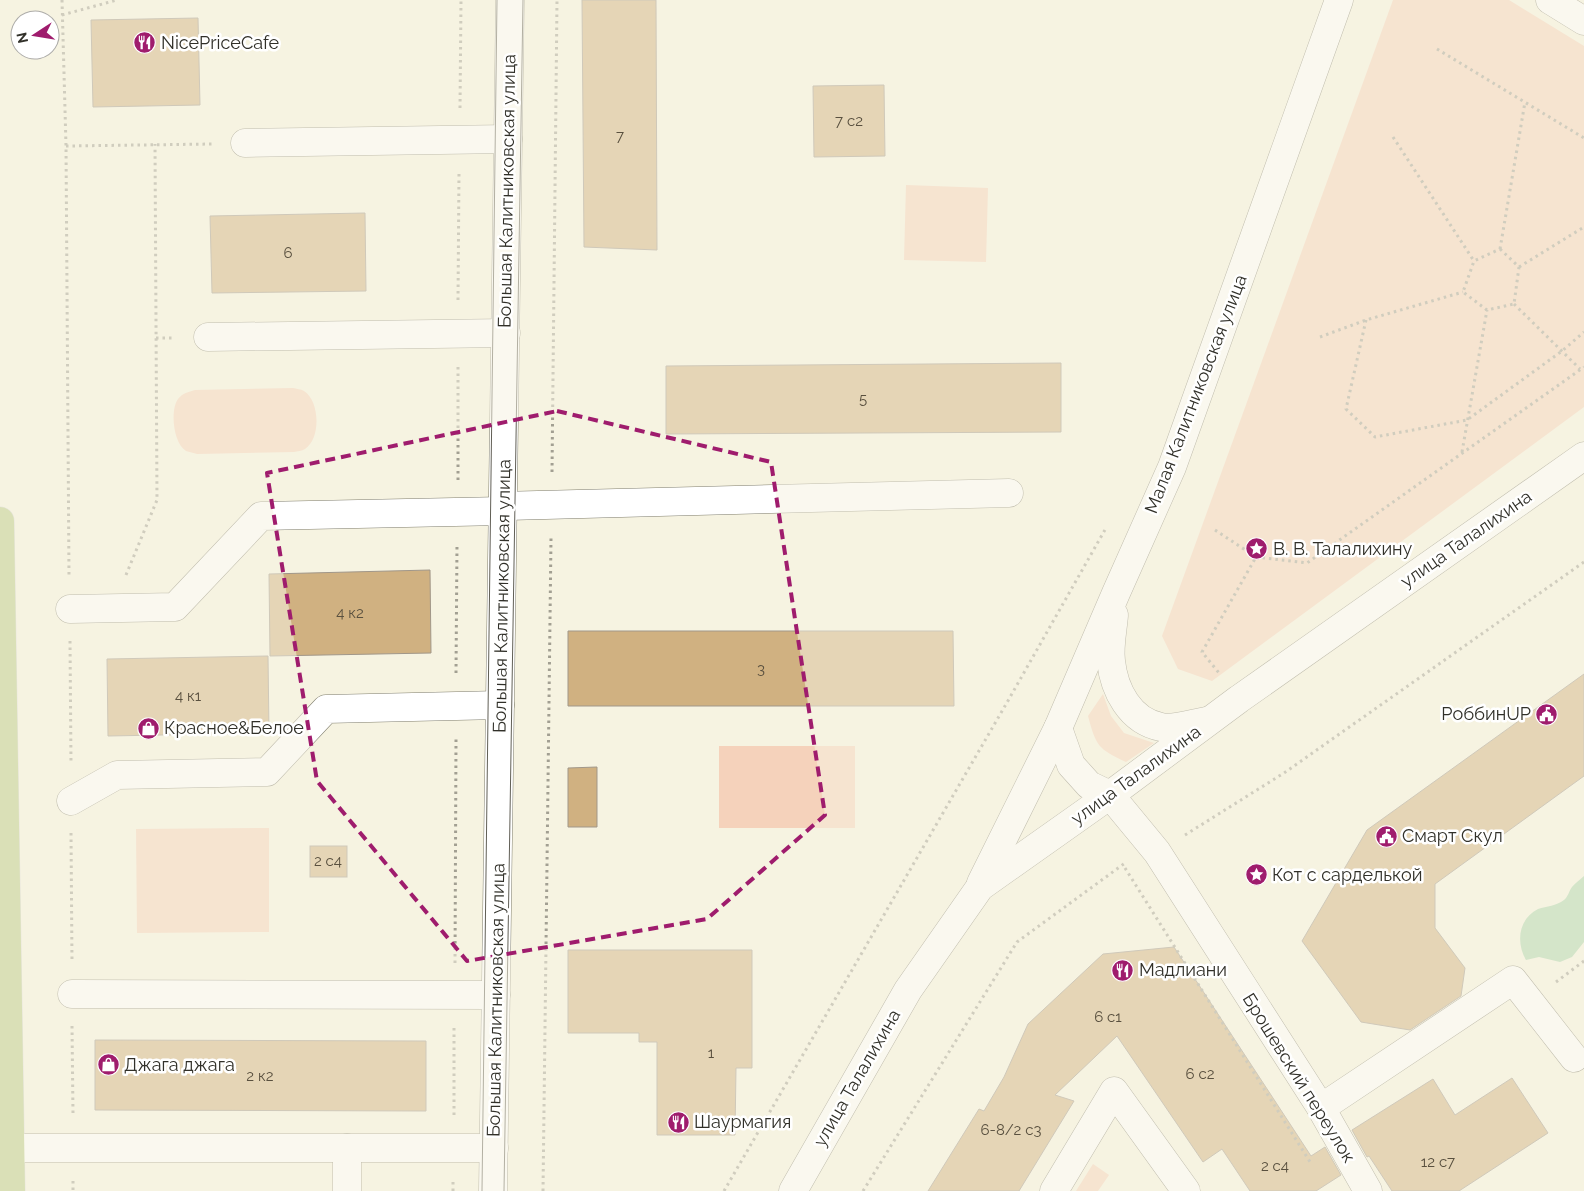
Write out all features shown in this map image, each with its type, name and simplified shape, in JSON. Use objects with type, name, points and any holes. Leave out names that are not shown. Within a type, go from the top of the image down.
[{"type":"main road","points":[[0,521],[11,1191]]},
{"type":"street","name":"Большая Калитниковская улица","points":[[494,1191],[510,0]]},
{"type":"street","name":"Малая Калитниковская улица","points":[[980,887],[1058,728],[1172,467],[1339,0]]},
{"type":"street","points":[[1550,0],[1584,21]]},
{"type":"street","points":[[245,143],[508,139]]},
{"type":"street","points":[[208,338],[506,333]]},
{"type":"street","name":"улица Талалихина","points":[[793,1191],[908,990],[980,887],[1110,795],[1211,720],[1584,456]]},
{"type":"street","points":[[70,609],[176,606],[261,516],[458,512],[551,505],[1009,493]]},
{"type":"street","points":[[1116,593],[1111,659],[1114,678],[1131,712],[1148,723],[1162,728],[1211,720]]},
{"type":"street","points":[[71,801],[117,775],[267,772],[326,709],[500,705]]},
{"type":"street","points":[[1058,728],[1071,765],[1089,785],[1110,795]]},
{"type":"street","name":"Брошевский переулок","points":[[1110,795],[1157,852],[1321,1108],[1368,1191]]},
{"type":"street","points":[[1321,1108],[1512,980],[1574,1058]]},
{"type":"street","points":[[72,994],[496,996]]},
{"type":"street","points":[[1054,1191],[1114,1091],[1186,1191]]},
{"type":"street","points":[[11,1148],[494,1148]]},
{"type":"street","points":[[347,1148],[347,1191]]},
{"type":"path","points":[[62,16],[117,0]]},
{"type":"path","points":[[453,1191],[460,0]]},
{"type":"path","points":[[543,1191],[557,0]]},
{"type":"path","points":[[1437,49],[1584,138]]},
{"type":"path","points":[[1500,249],[1525,102]]},
{"type":"path","points":[[1393,137],[1474,260]]},
{"type":"path","points":[[66,146],[245,143]]},
{"type":"path","points":[[112,608],[157,500],[155,144]]},
{"type":"path","points":[[1519,267],[1584,227]]},
{"type":"path","points":[[1462,292],[1474,260],[1500,249]]},
{"type":"path","points":[[1500,249],[1519,267]]},
{"type":"path","points":[[1514,304],[1519,267]]},
{"type":"path","points":[[1462,292],[1486,310],[1514,304]]},
{"type":"path","points":[[1320,337],[1366,320],[1462,292]]},
{"type":"path","points":[[1216,530],[1256,557],[1307,563],[1582,368],[1514,304]]},
{"type":"path","points":[[1462,454],[1486,310]]},
{"type":"path","points":[[1366,320],[1346,409],[1375,437],[1467,420],[1562,351],[1584,332]]},
{"type":"path","points":[[724,1191],[1109,523]]},
{"type":"path","points":[[1224,678],[1202,652],[1256,557]]},
{"type":"path","points":[[1122,864],[1313,1166]]},
{"type":"highlighted area","points":[[557,411],[771,462],[825,815],[707,919],[467,961],[317,781],[267,473]]},
{"type":"shaded area","points":[[1393,0],[1509,0],[1584,46],[1584,407],[1212,681],[1178,669],[1162,636]]},
{"type":"shaded area","points":[[906,185],[988,188],[986,262],[904,260]]},
{"type":"shaded area","points":[[293,388],[303,390],[309,396],[316,411],[314,437],[304,450],[294,452],[197,454],[186,451],[178,441],[174,426],[174,411],[178,399],[186,393],[195,390]]},
{"type":"shaded area","points":[[1103,694],[1111,716],[1124,733],[1154,743],[1126,762],[1104,750],[1093,734],[1088,716]]},
{"type":"shaded area","points":[[719,746],[855,746],[855,828],[719,828]]},
{"type":"shaded area","points":[[269,828],[269,932],[137,933],[136,829]]},
{"type":"shaded area","points":[[1584,876],[1584,942],[1572,957],[1560,962],[1539,957],[1526,960],[1520,939],[1526,919],[1538,909],[1555,905],[1564,900],[1573,886]]},
{"type":"shaded area","points":[[1093,1164],[1109,1175],[1098,1191],[1076,1191]]},
{"type":"building","points":[[582,0],[656,0],[657,250],[584,247]]},
{"type":"building","name":"NicePriceCafe","points":[[198,18],[200,105],[93,107],[91,20]]},
{"type":"building","points":[[884,85],[885,156],[814,157],[813,86]]},
{"type":"building","points":[[365,213],[366,291],[212,293],[210,216]]},
{"type":"building","points":[[1061,363],[1061,432],[666,434],[666,366]]},
{"type":"building","points":[[430,570],[431,653],[270,656],[269,574]]},
{"type":"building","points":[[568,631],[953,631],[954,706],[568,706]]},
{"type":"building","points":[[268,656],[269,733],[108,736],[107,659]]},
{"type":"building","points":[[1584,674],[1584,776],[1435,884],[1435,928],[1465,968],[1461,996],[1410,1030],[1361,1022],[1302,941],[1367,830]]},
{"type":"building","points":[[597,767],[597,827],[568,827],[568,768]]},
{"type":"building","points":[[310,846],[347,846],[347,877],[310,877]]},
{"type":"building","points":[[1174,947],[1311,1156],[1325,1147],[1341,1175],[1316,1191],[1250,1191],[1222,1149],[1203,1162],[1117,1036],[1055,1095],[1074,1101],[1019,1191],[928,1191],[979,1109],[984,1111],[1004,1077],[1028,1024],[1103,954]]},
{"type":"building","points":[[568,950],[752,950],[752,1068],[736,1068],[735,1135],[657,1135],[657,1042],[639,1042],[639,1033],[568,1033]]},
{"type":"building","points":[[95,1040],[426,1041],[426,1111],[95,1110]]},
{"type":"building","points":[[1512,1078],[1548,1133],[1459,1191],[1392,1191],[1369,1156],[1367,1157],[1352,1130],[1433,1079],[1455,1115]]},
{"type":"tram line","points":[[482,1191],[497,0]]},
{"type":"tram line","points":[[504,1191],[523,0]]},
{"type":"place","name":"NicePriceCafe","points":[[145,43]]},
{"type":"place","name":"В. В. Талалихину","points":[[1257,549]]},
{"type":"place","name":"РоббинUP","points":[[1547,714]]},
{"type":"place","name":"Красное&Белое","points":[[148,728]]},
{"type":"place","name":"Смарт Скул","points":[[1386,836]]},
{"type":"place","name":"Кот с сарделькой","points":[[1256,875]]},
{"type":"place","name":"Мадлиани","points":[[1123,970]]},
{"type":"place","name":"Джага джага","points":[[108,1065]]},
{"type":"place","name":"Шаурмагия","points":[[678,1122]]}]
